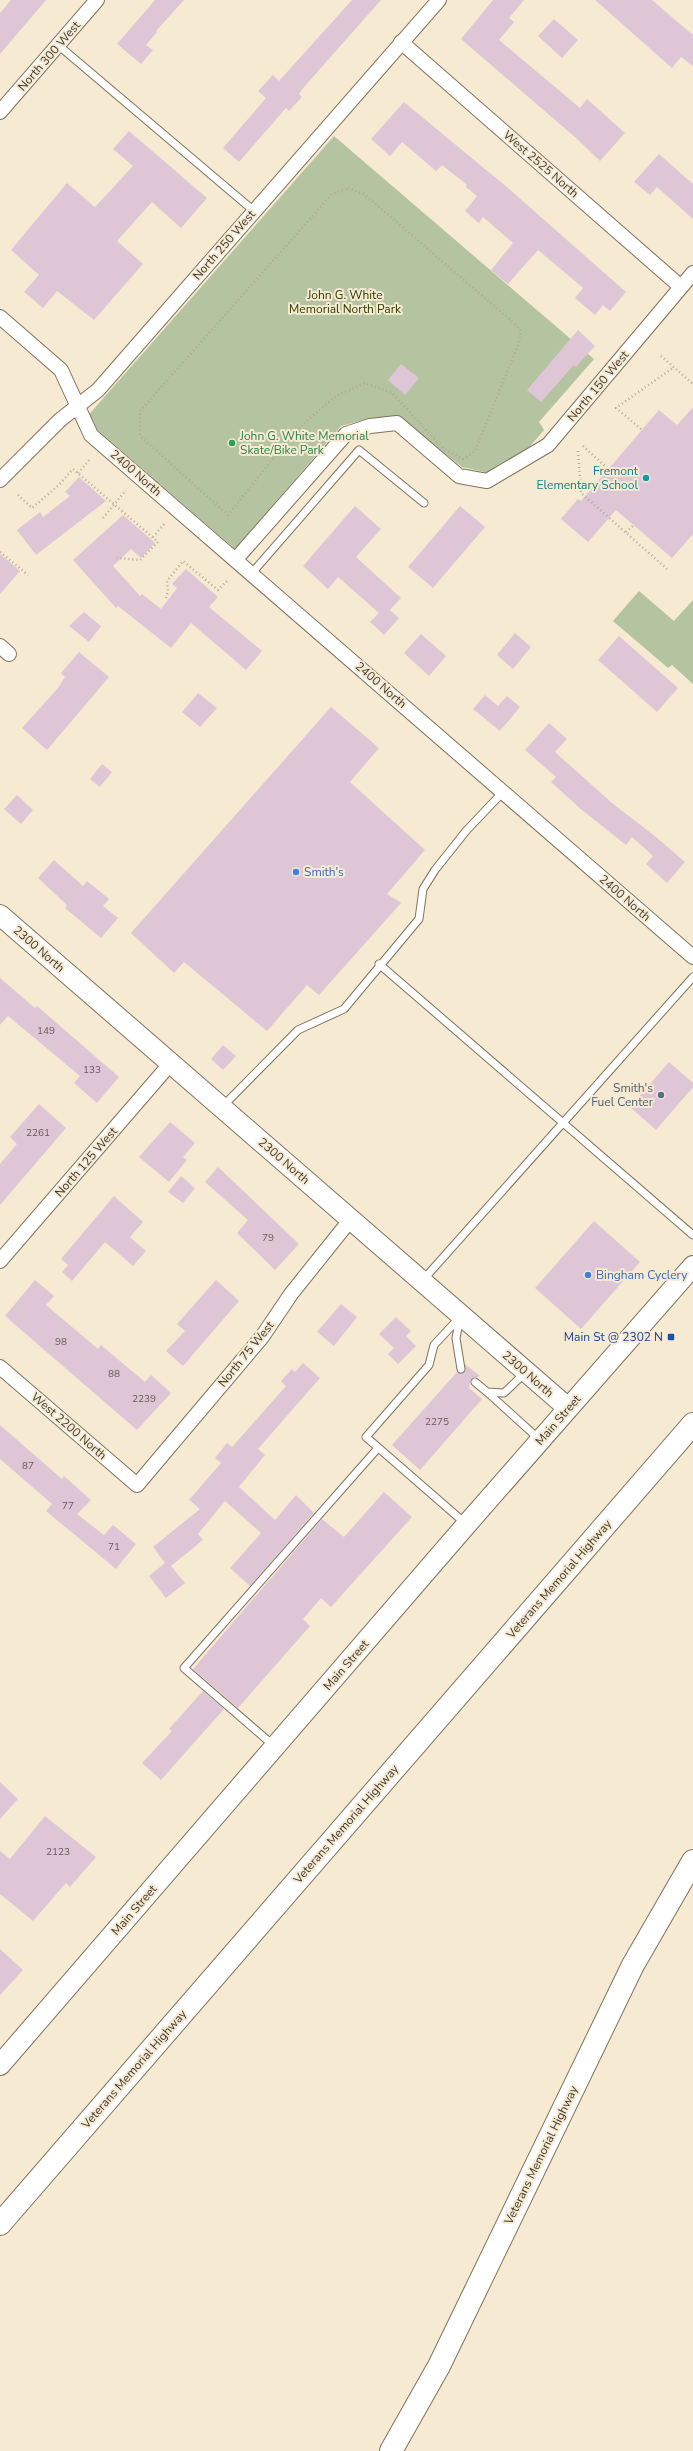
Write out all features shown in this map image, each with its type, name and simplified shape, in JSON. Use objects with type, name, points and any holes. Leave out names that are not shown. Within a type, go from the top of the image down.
[{"type":"highway","name":"Veterans Memorial Highway","points":[[0,2224],[693,1424]]},
{"type":"highway","name":"Veterans Memorial Highway","points":[[391,2451],[439,2366],[633,1966],[693,1861]]},
{"type":"main road","name":"2300 North","points":[[0,915],[568,1408]]},
{"type":"main road","name":"Main Street","points":[[0,2065],[467,1524],[693,1266]]},
{"type":"street","name":"North 300 West","points":[[0,112],[97,0]]},
{"type":"street","name":"North 250 West","points":[[0,480],[60,420],[78,407],[104,382],[439,0]]},
{"type":"street","name":"West 2525 North","points":[[401,42],[681,287]]},
{"type":"street","name":"North 150 West","points":[[236,559],[346,434],[370,426],[397,423],[459,476],[487,480],[548,444],[693,274]]},
{"type":"street","name":"2400 North","points":[[0,317],[61,370],[91,435],[236,559],[693,957]]},
{"type":"street","name":"North 125 West","points":[[0,1261],[171,1063]]},
{"type":"street","name":"North 75 West","points":[[137,1485],[262,1337],[291,1294],[351,1219]]},
{"type":"street","name":"West 2200 North","points":[[0,1367],[137,1485]]},
{"type":"lane","points":[[58,45],[254,211]]},
{"type":"lane","points":[[252,573],[359,450],[424,503]]},
{"type":"lane","points":[[222,1108],[298,1030],[344,1009],[419,919],[424,889],[435,870],[466,831],[503,792]]},
{"type":"lane","points":[[380,964],[693,1235]]},
{"type":"lane","points":[[421,1281],[693,977]]},
{"type":"lane","points":[[461,1316],[456,1338],[461,1369]]},
{"type":"lane","points":[[461,1316],[434,1346],[429,1366],[366,1437],[467,1524]]},
{"type":"lane","points":[[487,1392],[504,1393],[526,1372]]},
{"type":"lane","points":[[475,1382],[540,1440]]},
{"type":"lane","points":[[275,1747],[184,1668],[378,1448]]},
{"type":"path","points":[[348,188],[364,194],[515,324],[521,331],[518,345],[475,451],[463,459],[444,449],[392,393],[365,384],[336,396],[296,430],[228,515],[140,436],[140,411],[332,194],[348,188]]},
{"type":"path","points":[[661,356],[693,384]]},
{"type":"path","points":[[641,429],[616,408],[674,367]]},
{"type":"path","points":[[583,446],[607,468]]},
{"type":"path","points":[[578,451],[581,493],[667,568]]},
{"type":"path","points":[[78,473],[90,459]]},
{"type":"path","points":[[18,495],[32,508],[59,485],[73,469],[158,542],[140,560],[117,558]]},
{"type":"path","points":[[103,518],[126,490]]},
{"type":"path","points":[[153,537],[165,523]]},
{"type":"path","points":[[626,532],[634,525]]},
{"type":"path","points":[[0,552],[28,575]]},
{"type":"path","points":[[166,598],[168,591],[167,581],[183,561],[218,590],[229,579]]},
{"type":"green space","name":"John G. White Memorial North Park","points":[[334,136],[594,359],[539,422],[544,430],[520,458],[489,473],[462,467],[398,416],[371,418],[341,426],[235,549],[85,419]]},
{"type":"green space","points":[[639,591],[674,621],[693,600],[693,684],[672,665],[668,668],[613,621]]},
{"type":"building","points":[[11,0],[46,0],[0,54],[0,13]]},
{"type":"building","points":[[155,0],[184,0],[156,31],[157,32],[146,45],[153,50],[141,64],[117,44]]},
{"type":"building","points":[[352,0],[381,0],[305,86],[299,94],[302,97],[289,111],[286,108],[239,162],[223,148],[266,98],[258,91],[273,75],[279,81]]},
{"type":"building","points":[[493,0],[524,0],[509,18],[514,22],[499,40],[580,108],[587,99],[625,133],[600,161],[576,138],[461,39]]},
{"type":"building","points":[[595,0],[652,0],[693,35],[693,66],[681,57],[672,68]]},
{"type":"building","points":[[554,19],[578,40],[562,58],[538,36]]},
{"type":"building","points":[[404,102],[508,188],[626,292],[610,311],[603,305],[595,315],[575,298],[583,288],[538,250],[508,284],[491,270],[513,243],[483,217],[479,223],[465,211],[477,196],[466,187],[467,185],[442,165],[436,171],[402,142],[390,156],[371,139]]},
{"type":"building","points":[[129,131],[207,198],[181,228],[152,202],[117,241],[143,264],[94,320],[57,291],[43,308],[24,292],[39,275],[11,250],[67,183],[95,207],[133,166],[113,149]]},
{"type":"building","points":[[659,154],[693,184],[693,219],[657,187],[650,195],[634,182]]},
{"type":"building","points":[[578,330],[595,346],[576,367],[574,365],[541,402],[527,390]]},
{"type":"building","points":[[401,364],[419,378],[405,395],[388,380]]},
{"type":"building","name":"Fremont Elementary School","points":[[693,407],[693,534],[672,558],[616,510],[588,542],[561,519],[578,499],[581,501],[659,410],[677,425]]},
{"type":"building","points":[[79,477],[106,501],[36,555],[17,530],[40,512],[43,517],[70,496],[65,492]]},
{"type":"building","points":[[355,506],[381,529],[356,557],[401,598],[390,610],[399,618],[384,635],[370,622],[379,613],[338,577],[328,589],[303,566]]},
{"type":"building","points":[[460,506],[485,527],[433,588],[408,567]]},
{"type":"building","points":[[123,515],[155,543],[141,558],[131,549],[113,566],[140,596],[142,594],[161,609],[177,588],[172,584],[186,569],[218,597],[209,607],[262,651],[246,670],[191,623],[171,648],[118,606],[116,608],[73,560]]},
{"type":"building","points":[[0,554],[20,571],[0,594]]},
{"type":"building","points":[[84,612],[101,626],[89,642],[69,626]]},
{"type":"building","points":[[515,633],[531,647],[513,669],[497,655]]},
{"type":"building","points":[[421,634],[446,656],[429,676],[404,653]]},
{"type":"building","points":[[619,636],[678,688],[657,712],[598,660]]},
{"type":"building","points":[[79,652],[109,677],[47,750],[22,728],[58,688],[65,677],[61,673]]},
{"type":"building","points":[[198,693],[217,708],[200,727],[182,712]]},
{"type":"building","points":[[485,695],[498,706],[507,696],[520,707],[500,731],[473,709]]},
{"type":"building","name":"Smith's","points":[[331,707],[379,748],[350,782],[425,850],[387,894],[401,903],[319,995],[307,985],[267,1031],[184,962],[174,973],[131,933]]},
{"type":"building","points":[[549,723],[567,739],[555,752],[612,803],[656,837],[685,862],[667,883],[646,864],[653,856],[632,837],[626,845],[582,810],[551,782],[556,777],[525,750]]},
{"type":"building","points":[[102,764],[112,772],[100,787],[90,779]]},
{"type":"building","points":[[17,795],[33,810],[21,824],[4,809]]},
{"type":"building","points":[[54,860],[83,886],[87,881],[109,899],[103,906],[118,918],[101,938],[65,908],[67,905],[38,878]]},
{"type":"building","points":[[0,978],[35,1008],[37,1006],[119,1077],[97,1103],[74,1083],[80,1076],[8,1016],[0,1025]]},
{"type":"building","points":[[223,1045],[236,1056],[223,1070],[211,1059]]},
{"type":"building","points":[[669,1062],[693,1083],[693,1087],[656,1130],[630,1107]]},
{"type":"building","points":[[39,1104],[66,1128],[0,1205],[0,1164],[17,1144],[10,1137]]},
{"type":"building","points":[[170,1122],[195,1143],[183,1157],[187,1160],[169,1182],[139,1157]]},
{"type":"building","points":[[218,1167],[299,1244],[275,1270],[237,1233],[248,1220],[205,1182]]},
{"type":"building","points":[[181,1176],[195,1188],[183,1203],[168,1192]]},
{"type":"building","points":[[114,1196],[143,1222],[130,1237],[146,1251],[133,1266],[105,1242],[72,1281],[62,1272],[68,1265],[61,1259]]},
{"type":"building","name":"Bingham Cyclery","points":[[594,1221],[640,1262],[581,1329],[535,1288]]},
{"type":"building","points":[[35,1280],[54,1296],[46,1305],[98,1349],[101,1345],[145,1382],[151,1375],[171,1393],[137,1430],[5,1316]]},
{"type":"building","points":[[216,1280],[239,1301],[183,1366],[166,1351],[185,1331],[177,1324]]},
{"type":"building","points":[[341,1304],[357,1317],[334,1346],[317,1332]]},
{"type":"building","points":[[396,1317],[411,1331],[406,1336],[416,1346],[398,1364],[388,1354],[394,1348],[379,1334]]},
{"type":"building","points":[[303,1363],[320,1378],[258,1449],[265,1455],[239,1487],[275,1520],[296,1495],[314,1513],[250,1586],[230,1568],[261,1533],[225,1501],[198,1534],[203,1540],[171,1566],[185,1583],[166,1598],[149,1576],[165,1563],[153,1547],[200,1509],[189,1500],[221,1463],[215,1458],[227,1443],[232,1447],[286,1386],[281,1381],[292,1369],[295,1372]]},
{"type":"building","points":[[465,1364],[480,1376],[471,1379],[469,1388],[482,1399],[420,1470],[392,1445],[457,1372],[464,1373]]},
{"type":"building","points":[[0,1425],[62,1479],[64,1476],[91,1500],[77,1514],[104,1535],[113,1525],[136,1544],[116,1569],[46,1511],[52,1504],[0,1459]]},
{"type":"building","points":[[384,1492],[412,1517],[331,1607],[321,1598],[303,1619],[310,1626],[238,1708],[193,1669],[322,1519],[344,1537]]},
{"type":"building","points":[[203,1691],[224,1709],[161,1780],[142,1763],[172,1731],[169,1729]]},
{"type":"building","points":[[0,1782],[18,1799],[0,1819]]},
{"type":"building","points":[[45,1816],[96,1857],[70,1887],[66,1883],[33,1921],[0,1894],[0,1851],[10,1859]]},
{"type":"building","points":[[0,1949],[23,1970],[0,1995]]},
{"type":"place","name":"John G. White Memorial Skate/Bike Park","points":[[232,443]]},
{"type":"place","name":"Fremont Elementary School","points":[[646,478]]},
{"type":"place","name":"Smith's","points":[[296,872]]},
{"type":"place","name":"Smith's Fuel Center","points":[[661,1095]]},
{"type":"place","name":"Bingham Cyclery","points":[[588,1275]]},
{"type":"place","name":"Main St @ 2302 N","points":[[671,1337]]}]
